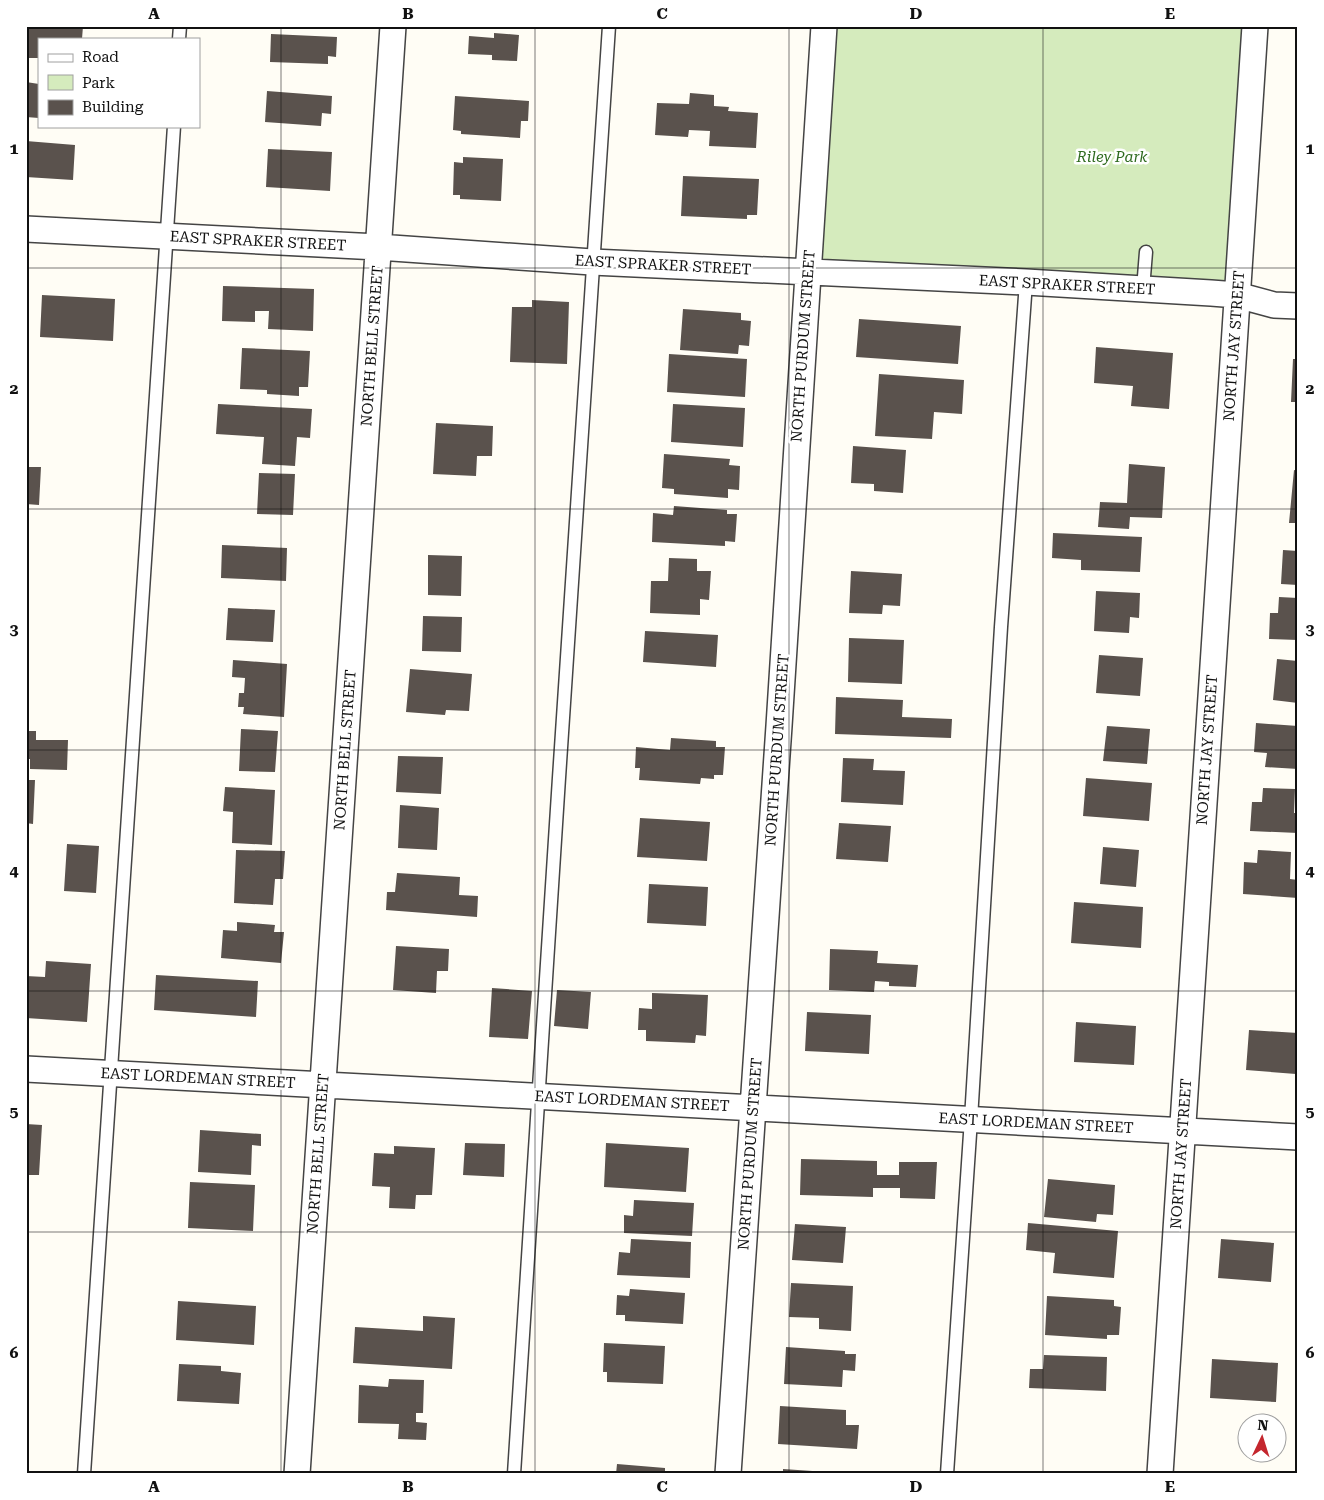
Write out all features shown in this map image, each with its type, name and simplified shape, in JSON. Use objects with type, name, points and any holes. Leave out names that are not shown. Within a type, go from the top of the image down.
[{"type":"street","name":"NORTH BELL STREET","points":[[298,1474],[393,26]]},
{"type":"street","name":"NORTH PURDUM STREET","points":[[728,1474],[824,26]]},
{"type":"street","name":"NORTH JAY STREET","points":[[1160,1474],[1255,26]]},
{"type":"street","name":"EAST SPRAKER STREET","points":[[26,229],[378,247],[592,262],[808,271],[1143,289],[1237,295],[1274,305],[1298,306]]},
{"type":"street","name":"EAST LORDEMAN STREET","points":[[26,1069],[1298,1137]]},
{"type":"lane","points":[[514,1474],[540,1097],[592,262],[609,26]]},
{"type":"lane","points":[[84,1474],[174,128]]},
{"type":"lane","points":[[1143,289],[1146,252]]},
{"type":"lane","points":[[947,1474],[1002,617],[1026,282]]},
{"type":"green space","name":"Riley Park","points":[[824,26],[1255,26],[1237,295],[808,271]]},
{"type":"building","points":[[26,26],[83,26],[82,38],[38,38],[38,58],[26,58]]},
{"type":"building","points":[[494,33],[519,35],[517,61],[492,60],[492,55],[468,54],[469,36],[494,38]]},
{"type":"building","points":[[271,34],[337,37],[336,57],[328,56],[328,64],[270,62]]},
{"type":"building","points":[[26,82],[38,84],[38,118],[26,117]]},
{"type":"building","points":[[267,91],[332,96],[331,114],[322,113],[321,126],[265,122]]},
{"type":"building","points":[[690,93],[714,95],[714,106],[729,107],[728,111],[758,113],[756,148],[709,146],[710,131],[689,130],[688,137],[655,135],[657,103],[689,104]]},
{"type":"building","points":[[455,96],[529,101],[528,121],[521,121],[520,138],[461,134],[461,131],[453,130]]},
{"type":"building","points":[[26,141],[75,145],[73,180],[26,177]]},
{"type":"building","points":[[268,149],[332,152],[330,191],[266,187]]},
{"type":"building","points":[[463,157],[503,159],[501,201],[460,199],[460,195],[453,195],[454,162],[463,163]]},
{"type":"building","points":[[683,176],[759,179],[757,215],[747,215],[747,219],[681,216]]},
{"type":"building","points":[[1296,214],[1298,214],[1298,254],[1295,254]]},
{"type":"building","points":[[223,286],[314,289],[313,331],[268,329],[269,311],[255,311],[255,322],[222,321]]},
{"type":"building","points":[[42,295],[115,299],[113,341],[40,337]]},
{"type":"building","points":[[532,300],[569,302],[567,364],[510,362],[512,307],[532,307]]},
{"type":"building","points":[[683,309],[741,313],[741,320],[751,321],[749,346],[739,345],[738,354],[680,350]]},
{"type":"building","points":[[859,319],[961,326],[958,364],[856,357]]},
{"type":"building","points":[[1096,347],[1173,353],[1169,409],[1131,406],[1133,386],[1094,383]]},
{"type":"building","points":[[242,348],[310,351],[308,387],[299,387],[299,396],[267,394],[267,390],[240,389]]},
{"type":"building","points":[[669,354],[747,359],[745,397],[667,392]]},
{"type":"building","points":[[1293,359],[1298,359],[1298,402],[1291,402]]},
{"type":"building","points":[[879,374],[964,380],[962,414],[934,412],[932,439],[875,436]]},
{"type":"building","points":[[218,404],[312,409],[310,438],[297,437],[295,466],[262,464],[264,437],[216,434]]},
{"type":"building","points":[[673,404],[745,408],[743,447],[671,442]]},
{"type":"building","points":[[436,423],[493,426],[492,456],[477,456],[476,476],[433,474]]},
{"type":"building","points":[[853,446],[906,450],[903,493],[874,491],[874,484],[851,483]]},
{"type":"building","points":[[664,454],[730,459],[729,465],[740,466],[739,490],[728,489],[728,498],[674,494],[674,489],[662,488]]},
{"type":"building","points":[[1129,464],[1165,467],[1162,518],[1130,517],[1129,529],[1098,527],[1100,502],[1127,503]]},
{"type":"building","points":[[26,467],[41,467],[39,505],[26,504]]},
{"type":"building","points":[[1294,470],[1298,471],[1298,523],[1289,523]]},
{"type":"building","points":[[259,473],[295,474],[293,515],[257,514]]},
{"type":"building","points":[[674,506],[727,510],[727,514],[737,514],[735,542],[725,541],[725,546],[652,542],[653,513],[673,515]]},
{"type":"building","points":[[1053,533],[1142,537],[1140,572],[1081,570],[1081,560],[1052,558]]},
{"type":"building","points":[[222,545],[287,548],[286,581],[221,578]]},
{"type":"building","points":[[1283,550],[1298,551],[1298,585],[1281,584]]},
{"type":"building","points":[[428,555],[462,556],[461,596],[428,595]]},
{"type":"building","points":[[669,558],[697,559],[697,571],[711,571],[709,600],[700,599],[700,615],[650,613],[651,581],[668,581]]},
{"type":"building","points":[[851,571],[902,574],[900,606],[883,605],[882,614],[849,613]]},
{"type":"building","points":[[1096,591],[1140,593],[1139,618],[1130,617],[1129,633],[1094,631]]},
{"type":"building","points":[[1279,597],[1298,598],[1298,640],[1269,639],[1270,613],[1278,613]]},
{"type":"building","points":[[228,608],[275,610],[273,642],[226,640]]},
{"type":"building","points":[[423,616],[462,617],[461,652],[422,651]]},
{"type":"building","points":[[645,631],[718,635],[716,667],[643,662]]},
{"type":"building","points":[[849,638],[904,640],[902,684],[848,682]]},
{"type":"building","points":[[1099,655],[1143,658],[1140,696],[1096,693]]},
{"type":"building","points":[[1277,659],[1298,661],[1298,703],[1273,700]]},
{"type":"building","points":[[233,660],[287,664],[284,717],[243,714],[244,707],[238,707],[239,693],[244,693],[245,678],[232,677]]},
{"type":"building","points":[[410,669],[472,674],[469,711],[446,710],[445,715],[406,712]]},
{"type":"building","points":[[836,697],[903,700],[902,717],[952,719],[951,738],[835,734]]},
{"type":"building","points":[[1256,723],[1298,726],[1298,769],[1265,767],[1267,753],[1254,752]]},
{"type":"building","points":[[1107,726],[1150,729],[1147,764],[1103,761]]},
{"type":"building","points":[[241,729],[278,731],[275,772],[239,771]]},
{"type":"building","points":[[26,731],[36,731],[36,740],[68,740],[67,770],[30,769],[30,759],[26,759]]},
{"type":"building","points":[[671,738],[716,741],[716,747],[725,747],[723,775],[714,775],[714,779],[701,778],[700,784],[639,780],[640,768],[635,768],[636,747],[670,750]]},
{"type":"building","points":[[398,756],[443,757],[441,794],[396,792]]},
{"type":"building","points":[[843,758],[874,759],[873,770],[905,771],[903,805],[841,802]]},
{"type":"building","points":[[1086,778],[1152,783],[1149,821],[1083,816]]},
{"type":"building","points":[[26,780],[35,780],[33,824],[26,823]]},
{"type":"building","points":[[225,787],[275,790],[272,845],[232,843],[233,812],[223,811]]},
{"type":"building","points":[[1263,788],[1295,789],[1294,813],[1298,813],[1298,833],[1250,831],[1252,802],[1262,802]]},
{"type":"building","points":[[400,805],[439,808],[437,850],[398,848]]},
{"type":"building","points":[[640,818],[710,822],[707,861],[637,857]]},
{"type":"building","points":[[839,823],[891,826],[888,862],[836,859]]},
{"type":"building","points":[[67,844],[99,846],[96,893],[64,891]]},
{"type":"building","points":[[1103,847],[1139,850],[1136,887],[1100,884]]},
{"type":"building","points":[[236,850],[285,851],[283,879],[275,879],[273,905],[234,903]]},
{"type":"building","points":[[1258,850],[1291,852],[1290,879],[1298,880],[1298,898],[1243,894],[1244,862],[1257,863]]},
{"type":"building","points":[[397,873],[460,877],[459,895],[478,896],[477,917],[386,910],[387,892],[395,892]]},
{"type":"building","points":[[649,884],[708,887],[706,926],[647,923]]},
{"type":"building","points":[[1074,902],[1143,907],[1141,948],[1071,943]]},
{"type":"building","points":[[237,922],[275,925],[274,932],[284,932],[281,963],[221,958],[223,930],[237,931]]},
{"type":"building","points":[[396,946],[449,949],[448,971],[437,971],[436,993],[393,990]]},
{"type":"building","points":[[830,949],[878,951],[877,963],[918,965],[916,987],[889,986],[889,982],[875,981],[874,992],[829,990]]},
{"type":"building","points":[[46,961],[91,964],[87,1022],[26,1018],[26,976],[45,977]]},
{"type":"building","points":[[156,975],[258,981],[256,1017],[154,1010]]},
{"type":"building","points":[[492,988],[532,991],[528,1039],[489,1037]]},
{"type":"building","points":[[557,990],[591,992],[588,1029],[554,1026]]},
{"type":"building","points":[[652,993],[708,995],[706,1036],[696,1035],[695,1043],[646,1041],[646,1030],[638,1030],[639,1008],[652,1009]]},
{"type":"building","points":[[807,1012],[871,1015],[869,1054],[805,1051]]},
{"type":"building","points":[[1076,1022],[1136,1026],[1134,1065],[1074,1062]]},
{"type":"building","points":[[1249,1030],[1298,1033],[1296,1074],[1246,1070]]},
{"type":"building","points":[[26,1124],[42,1125],[39,1175],[26,1175]]},
{"type":"building","points":[[200,1130],[261,1134],[261,1146],[252,1145],[251,1175],[198,1172]]},
{"type":"building","points":[[465,1143],[505,1144],[504,1177],[463,1175]]},
{"type":"building","points":[[606,1143],[689,1148],[686,1192],[604,1187]]},
{"type":"building","points":[[394,1146],[435,1148],[432,1195],[416,1195],[415,1209],[389,1208],[390,1187],[372,1186],[374,1153],[394,1154]]},
{"type":"building","points":[[801,1159],[877,1161],[877,1175],[899,1175],[899,1162],[937,1162],[935,1199],[900,1198],[900,1188],[873,1188],[873,1197],[800,1195]]},
{"type":"building","points":[[1048,1179],[1115,1185],[1113,1215],[1097,1214],[1096,1222],[1044,1217]]},
{"type":"building","points":[[190,1182],[255,1185],[253,1231],[188,1228]]},
{"type":"building","points":[[634,1200],[694,1203],[692,1236],[624,1233],[624,1215],[633,1216]]},
{"type":"building","points":[[1028,1223],[1118,1231],[1114,1278],[1053,1273],[1055,1253],[1026,1250]]},
{"type":"building","points":[[795,1224],[846,1227],[843,1263],[792,1260]]},
{"type":"building","points":[[631,1239],[691,1242],[690,1278],[617,1275],[619,1252],[630,1253]]},
{"type":"building","points":[[1221,1239],[1274,1243],[1271,1282],[1218,1278]]},
{"type":"building","points":[[791,1283],[853,1286],[851,1331],[819,1329],[819,1318],[789,1317]]},
{"type":"building","points":[[630,1289],[685,1293],[683,1324],[625,1321],[625,1315],[616,1315],[617,1295],[629,1296]]},
{"type":"building","points":[[1047,1296],[1114,1300],[1114,1306],[1121,1307],[1119,1335],[1107,1335],[1107,1339],[1045,1335]]},
{"type":"building","points":[[178,1301],[256,1306],[254,1345],[176,1340]]},
{"type":"building","points":[[423,1316],[455,1318],[452,1369],[353,1363],[355,1327],[423,1331]]},
{"type":"building","points":[[604,1343],[665,1346],[663,1384],[607,1382],[607,1372],[603,1372]]},
{"type":"building","points":[[786,1347],[845,1351],[845,1354],[856,1354],[855,1371],[843,1370],[842,1387],[784,1384]]},
{"type":"building","points":[[1044,1355],[1107,1357],[1106,1391],[1029,1388],[1030,1369],[1043,1369]]},
{"type":"building","points":[[1212,1359],[1278,1363],[1276,1402],[1210,1398]]},
{"type":"building","points":[[179,1364],[221,1366],[221,1371],[241,1373],[239,1404],[177,1401]]},
{"type":"building","points":[[389,1379],[424,1380],[423,1413],[416,1413],[416,1422],[427,1423],[426,1440],[398,1439],[399,1424],[358,1423],[359,1385],[388,1387]]},
{"type":"building","points":[[780,1406],[846,1410],[846,1425],[859,1425],[857,1449],[778,1444]]},
{"type":"building","points":[[617,1464],[665,1468],[665,1474],[616,1474]]},
{"type":"building","points":[[783,1469],[827,1472],[827,1474],[783,1474]]}]
